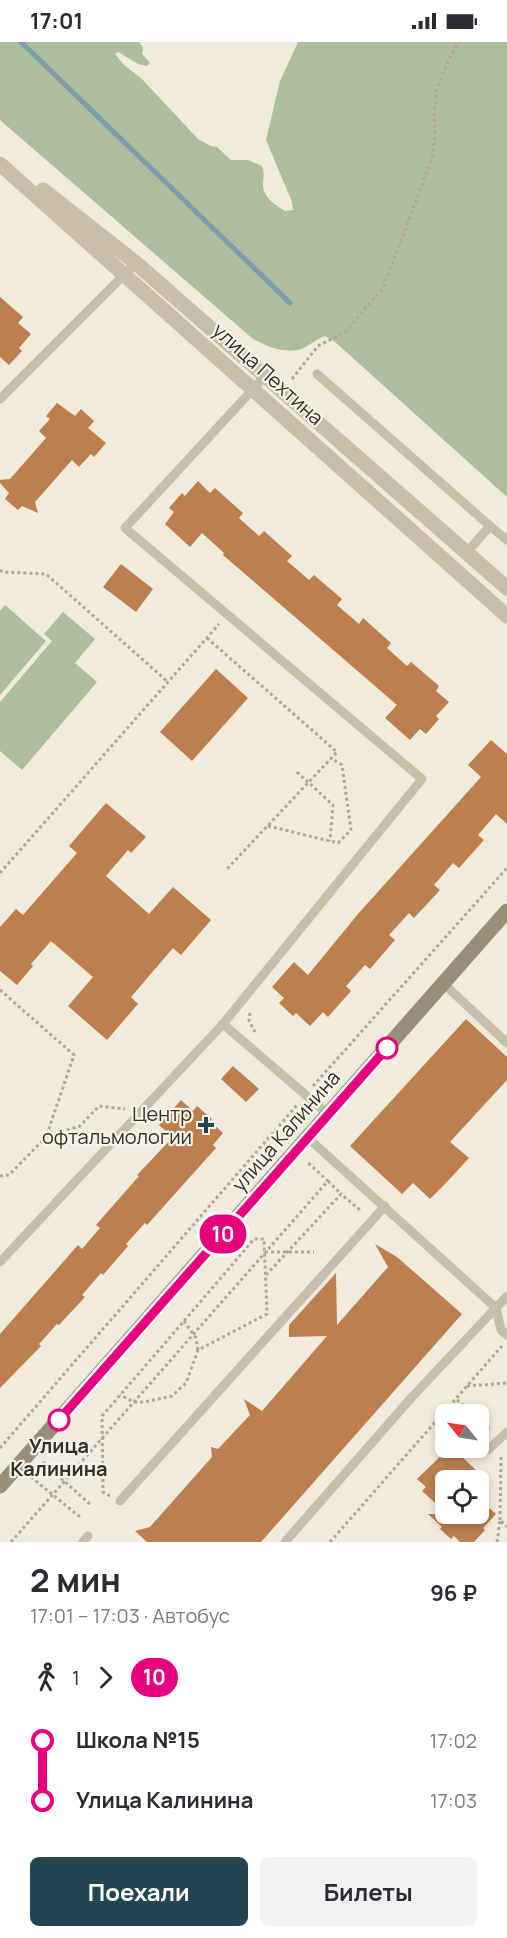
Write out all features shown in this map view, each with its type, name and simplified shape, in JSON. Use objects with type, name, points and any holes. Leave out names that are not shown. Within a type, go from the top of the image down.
[{"type":"street","name":"улица Пехтина","points":[[0,156],[136,263],[507,588]]},
{"type":"street","name":"улица Пехтина","points":[[0,164],[507,616]]},
{"type":"street","name":"улица Калинина","points":[[0,1486],[507,911]]},
{"type":"lane","points":[[0,399],[136,263]]},
{"type":"lane","points":[[317,374],[507,540]]},
{"type":"lane","points":[[0,1262],[223,1024],[422,779],[125,528],[265,376]]},
{"type":"lane","points":[[466,553],[490,526]]},
{"type":"lane","points":[[444,984],[507,1043]]},
{"type":"lane","points":[[223,1024],[328,1114]]},
{"type":"lane","points":[[308,1138],[496,1308],[501,1330],[507,1335]]},
{"type":"lane","points":[[120,1501],[385,1206]]},
{"type":"lane","points":[[285,1542],[412,1397],[507,1296]]},
{"type":"lane","points":[[489,1449],[504,1436]]},
{"type":"path","points":[[283,390],[318,346],[345,332],[383,288],[432,159],[437,89],[448,59],[459,42]]},
{"type":"path","points":[[0,570],[46,574],[168,682]]},
{"type":"path","points":[[0,873],[226,614]]},
{"type":"path","points":[[207,638],[337,752],[226,870]]},
{"type":"path","points":[[268,826],[338,843],[351,830],[342,765],[332,758]]},
{"type":"path","points":[[297,772],[333,805],[330,841]]},
{"type":"path","points":[[1,1444],[507,868]]},
{"type":"path","points":[[0,990],[74,1055],[46,1137],[9,1175],[0,1176]]},
{"type":"path","points":[[253,1006],[249,1021],[259,1036]]},
{"type":"path","points":[[307,1077],[315,1084]]},
{"type":"path","points":[[290,1101],[296,1106]]},
{"type":"path","points":[[46,1137],[80,1126],[99,1107],[142,1110]]},
{"type":"path","points":[[274,1131],[360,1210]]},
{"type":"path","points":[[11,1542],[327,1181]]},
{"type":"path","points":[[265,1276],[341,1194]]},
{"type":"path","points":[[120,1501],[103,1492],[102,1416],[254,1239],[264,1239],[267,1314],[198,1350]]},
{"type":"path","points":[[265,1252],[314,1252]]},
{"type":"path","points":[[120,1395],[134,1402],[144,1402],[172,1396],[186,1383],[198,1350],[196,1338],[184,1321]]},
{"type":"path","points":[[330,1542],[507,1340]]},
{"type":"path","points":[[467,1386],[507,1383]]},
{"type":"path","points":[[456,1400],[461,1404]]},
{"type":"path","points":[[497,1542],[504,1436]]},
{"type":"path","points":[[41,1461],[92,1506]]},
{"type":"path","points":[[30,1475],[80,1517]]},
{"type":"path","points":[[500,1520],[507,1527]]},
{"type":"green space","points":[[0,42],[139,42],[143,47],[142,54],[150,63],[146,66],[118,52],[115,54],[124,65],[142,79],[198,139],[217,147],[231,160],[248,160],[262,166],[265,194],[285,211],[293,210],[292,202],[266,140],[280,81],[298,42],[507,42],[507,497],[334,341],[325,336],[304,348],[291,351],[271,347],[253,339],[0,120]]},
{"type":"green space","points":[[5,605],[46,641],[0,695],[0,611]]},
{"type":"green space","points":[[63,612],[95,639],[75,663],[97,682],[22,770],[0,751],[0,702],[52,641],[44,634]]},
{"type":"building","points":[[0,297],[23,317],[18,323],[31,334],[19,348],[22,351],[9,365],[0,357]]},
{"type":"building","points":[[57,403],[75,416],[81,409],[94,421],[88,428],[106,443],[94,457],[91,454],[79,467],[72,460],[35,502],[38,513],[22,506],[18,510],[5,499],[9,493],[0,480],[10,479],[46,438],[39,431],[50,419],[46,416]]},
{"type":"building","points":[[198,481],[210,493],[215,488],[243,513],[239,518],[259,536],[264,531],[292,556],[287,561],[309,580],[314,575],[342,599],[337,605],[359,624],[363,618],[391,643],[387,648],[407,666],[411,662],[439,686],[436,691],[449,702],[436,716],[439,719],[426,734],[420,729],[410,740],[385,718],[397,705],[223,555],[224,553],[202,533],[190,547],[165,524],[174,512],[169,508],[182,493],[185,496]]},
{"type":"building","points":[[121,564],[153,589],[136,612],[103,587]]},
{"type":"building","points":[[216,669],[248,698],[192,761],[160,732]]},
{"type":"building","points":[[491,740],[507,754],[507,824],[496,814],[478,835],[484,840],[459,868],[453,863],[434,885],[440,890],[414,918],[409,913],[389,935],[395,940],[370,969],[365,965],[346,986],[351,991],[328,1017],[323,1012],[310,1026],[296,1013],[293,1016],[279,1003],[284,998],[272,987],[294,962],[308,975],[358,914],[481,777],[468,765]]},
{"type":"building","points":[[106,803],[146,837],[131,853],[128,850],[106,876],[149,914],[173,887],[211,920],[181,955],[173,948],[131,997],[138,1004],[107,1040],[68,1006],[93,977],[51,941],[17,985],[0,971],[0,927],[16,909],[23,915],[77,853],[69,846]]},
{"type":"building","points":[[466,1019],[507,1057],[507,1080],[450,1142],[469,1158],[430,1199],[413,1183],[402,1194],[350,1146]]},
{"type":"building","points":[[233,1066],[259,1089],[246,1102],[221,1079]]},
{"type":"building","points":[[181,1100],[193,1111],[197,1106],[223,1133],[213,1145],[216,1148],[147,1225],[145,1223],[126,1244],[128,1246],[103,1275],[101,1273],[82,1295],[85,1297],[59,1325],[57,1324],[39,1344],[41,1346],[0,1388],[0,1334],[78,1245],[82,1249],[100,1228],[96,1225],[139,1176],[137,1175],[173,1137],[159,1125]]},
{"type":"building","points":[[375,1244],[397,1257],[462,1314],[261,1542],[147,1542],[135,1531],[150,1527],[212,1457],[211,1447],[218,1449],[250,1415],[244,1399],[262,1411],[327,1336],[289,1337],[289,1325],[336,1273],[337,1325],[388,1267]]},
{"type":"building","points":[[439,1458],[463,1458],[476,1470],[435,1470],[435,1503],[422,1491],[426,1487],[417,1479]]},
{"type":"building","points":[[489,1508],[496,1514],[489,1522]]},
{"type":"building","points":[[428,1514],[435,1514],[435,1520]]},
{"type":"building","points":[[439,1524],[487,1524],[483,1528],[485,1530],[474,1542],[460,1542],[454,1536],[451,1539],[440,1529],[442,1527]]},
{"type":"waterway","points":[[21,42],[290,303]]},
{"type":"bus line","name":"10","points":[[59,1420],[387,1048]]},
{"type":"place","name":"Центр офтальмологии","points":[[206,1125]]},
{"type":"place","name":"Улица Калинина","points":[[59,1420]]}]
